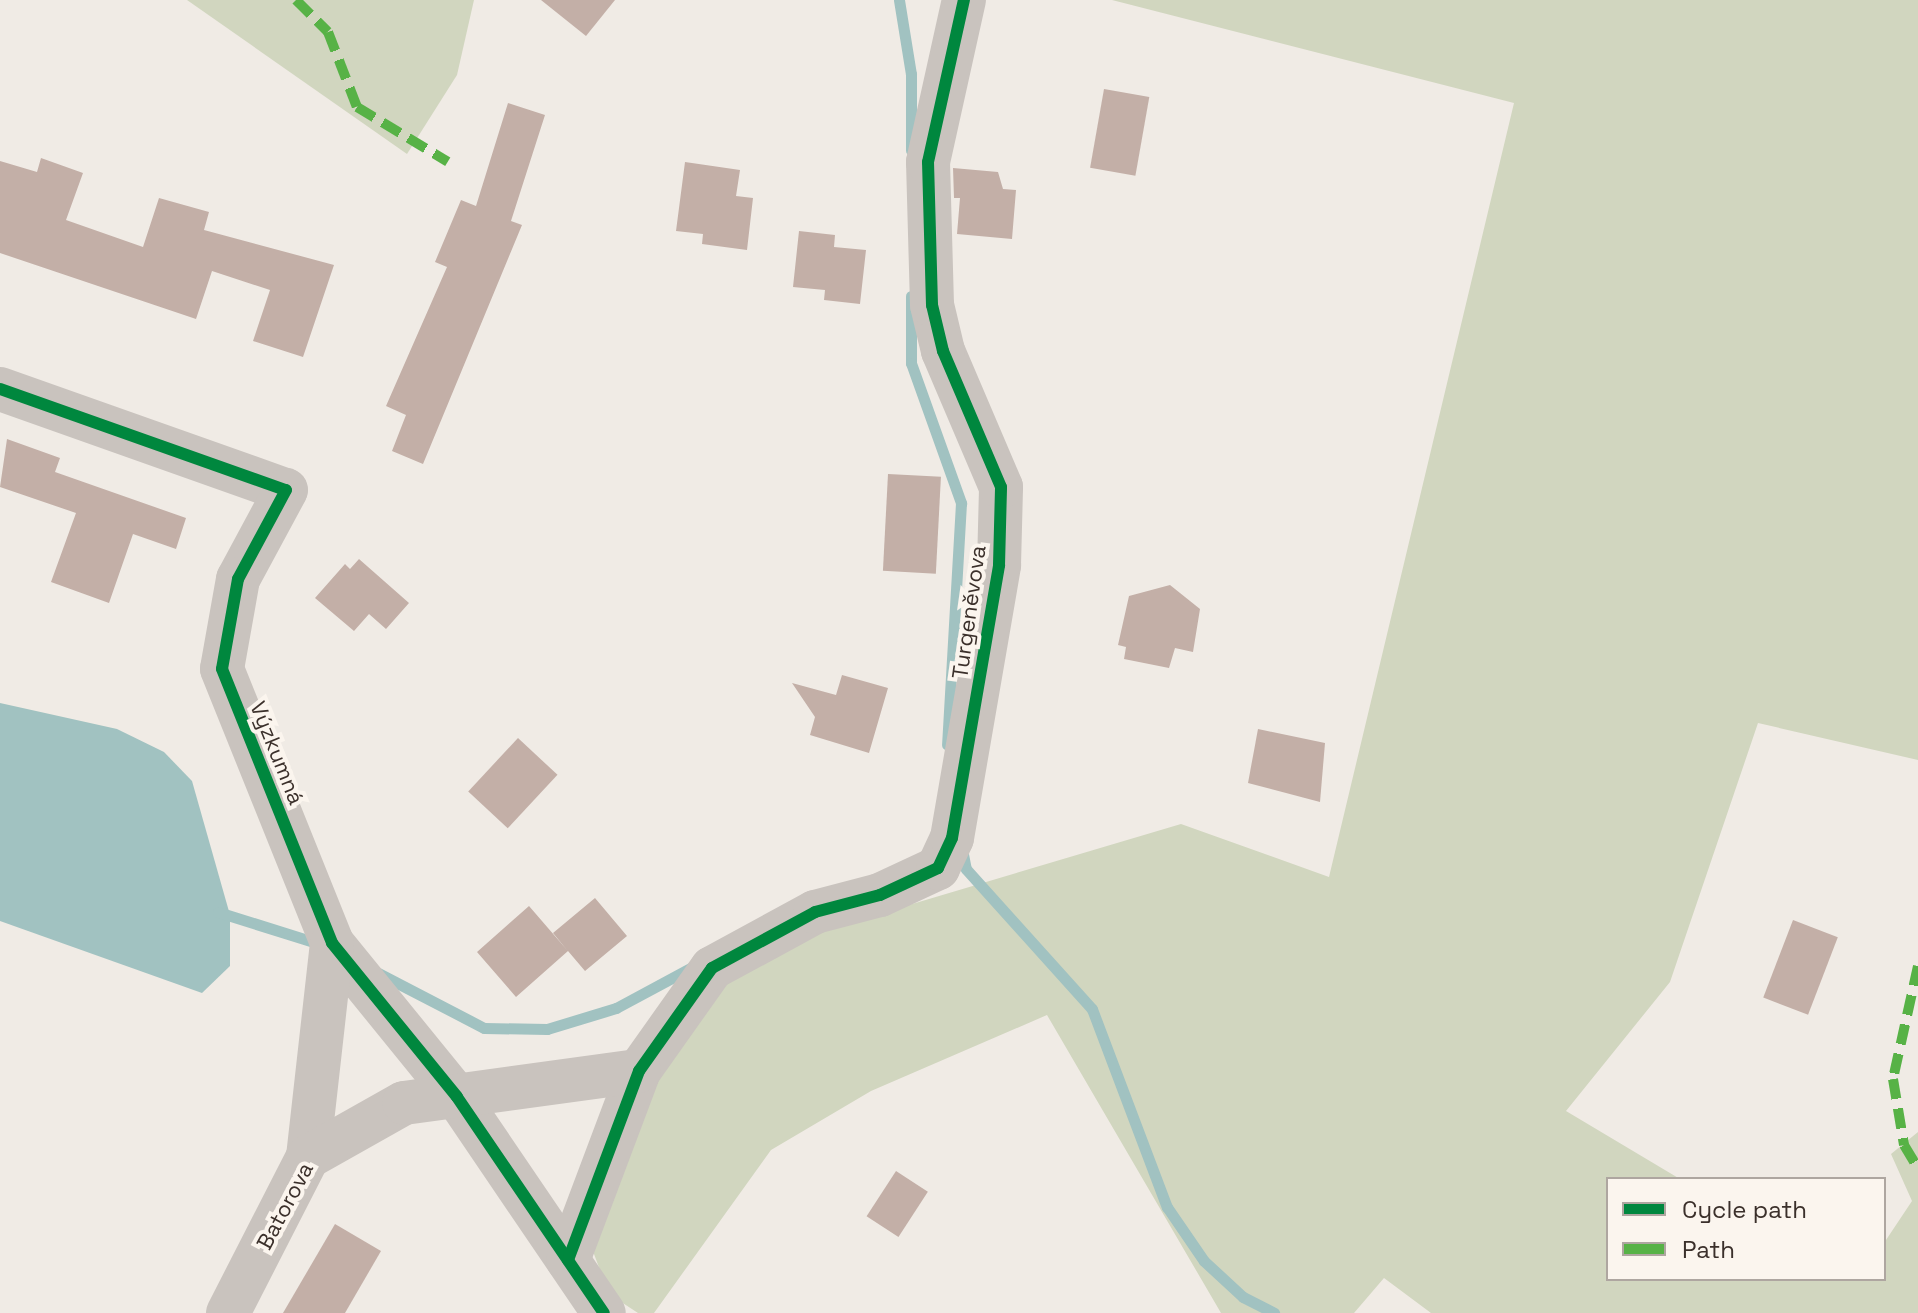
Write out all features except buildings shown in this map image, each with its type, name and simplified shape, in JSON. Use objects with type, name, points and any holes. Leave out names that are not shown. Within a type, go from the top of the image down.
[{"type":"street","name":"Turgeněvova","points":[[568,1260],[639,1071],[712,968],[815,912],[880,895],[938,868],[952,838],[999,565],[1001,487],[943,351],[932,305],[928,162],[964,0]]},
{"type":"street","name":"Výzkumná","points":[[0,389],[286,490],[238,579],[222,669],[332,943],[457,1097],[568,1260]]},
{"type":"street","points":[[308,1157],[332,943]]},
{"type":"street","name":"Batorova","points":[[228,1313],[308,1157],[404,1103],[639,1071]]},
{"type":"street","points":[[568,1260],[604,1313]]},
{"type":"green space","points":[[187,0],[474,0],[457,75],[407,154]]},
{"type":"green space","points":[[1112,0],[1918,0],[1918,760],[1758,723],[1670,982],[1566,1111],[1677,1177],[1606,1177],[1606,1281],[1886,1281],[1886,1240],[1912,1201],[1891,1154],[1918,1132],[1918,1313],[1431,1313],[1384,1278],[1354,1313],[1221,1313],[1047,1015],[871,1091],[771,1150],[654,1313],[638,1313],[609,1294],[588,1238],[651,1074],[728,974],[798,938],[1181,824],[1329,877],[1514,103]]},
{"type":"water","points":[[0,703],[117,729],[164,752],[192,781],[230,915],[230,966],[202,993],[0,921]]},
{"type":"waterway","points":[[899,0],[911,74],[911,150]]},
{"type":"waterway","points":[[911,296],[911,363],[961,503],[947,745]]},
{"type":"waterway","points":[[962,849],[966,869],[1092,1009],[1167,1207],[1204,1261],[1243,1297],[1274,1313]]},
{"type":"waterway","points":[[218,912],[320,944]]},
{"type":"waterway","points":[[378,973],[484,1028],[547,1029],[616,1008],[694,966]]},
{"type":"marked path","points":[[296,0],[328,32],[357,107],[448,162]]},
{"type":"marked path","points":[[1918,966],[1893,1079],[1904,1145],[1918,1168]]},
{"type":"cycle path","points":[[568,1260],[639,1071],[712,968],[815,912],[880,895],[938,868],[952,838],[999,565],[1001,487],[943,351],[932,305],[928,162],[964,0]]},
{"type":"cycle path","points":[[0,389],[286,490],[238,579],[222,669],[332,943],[457,1097],[604,1313]]}]
